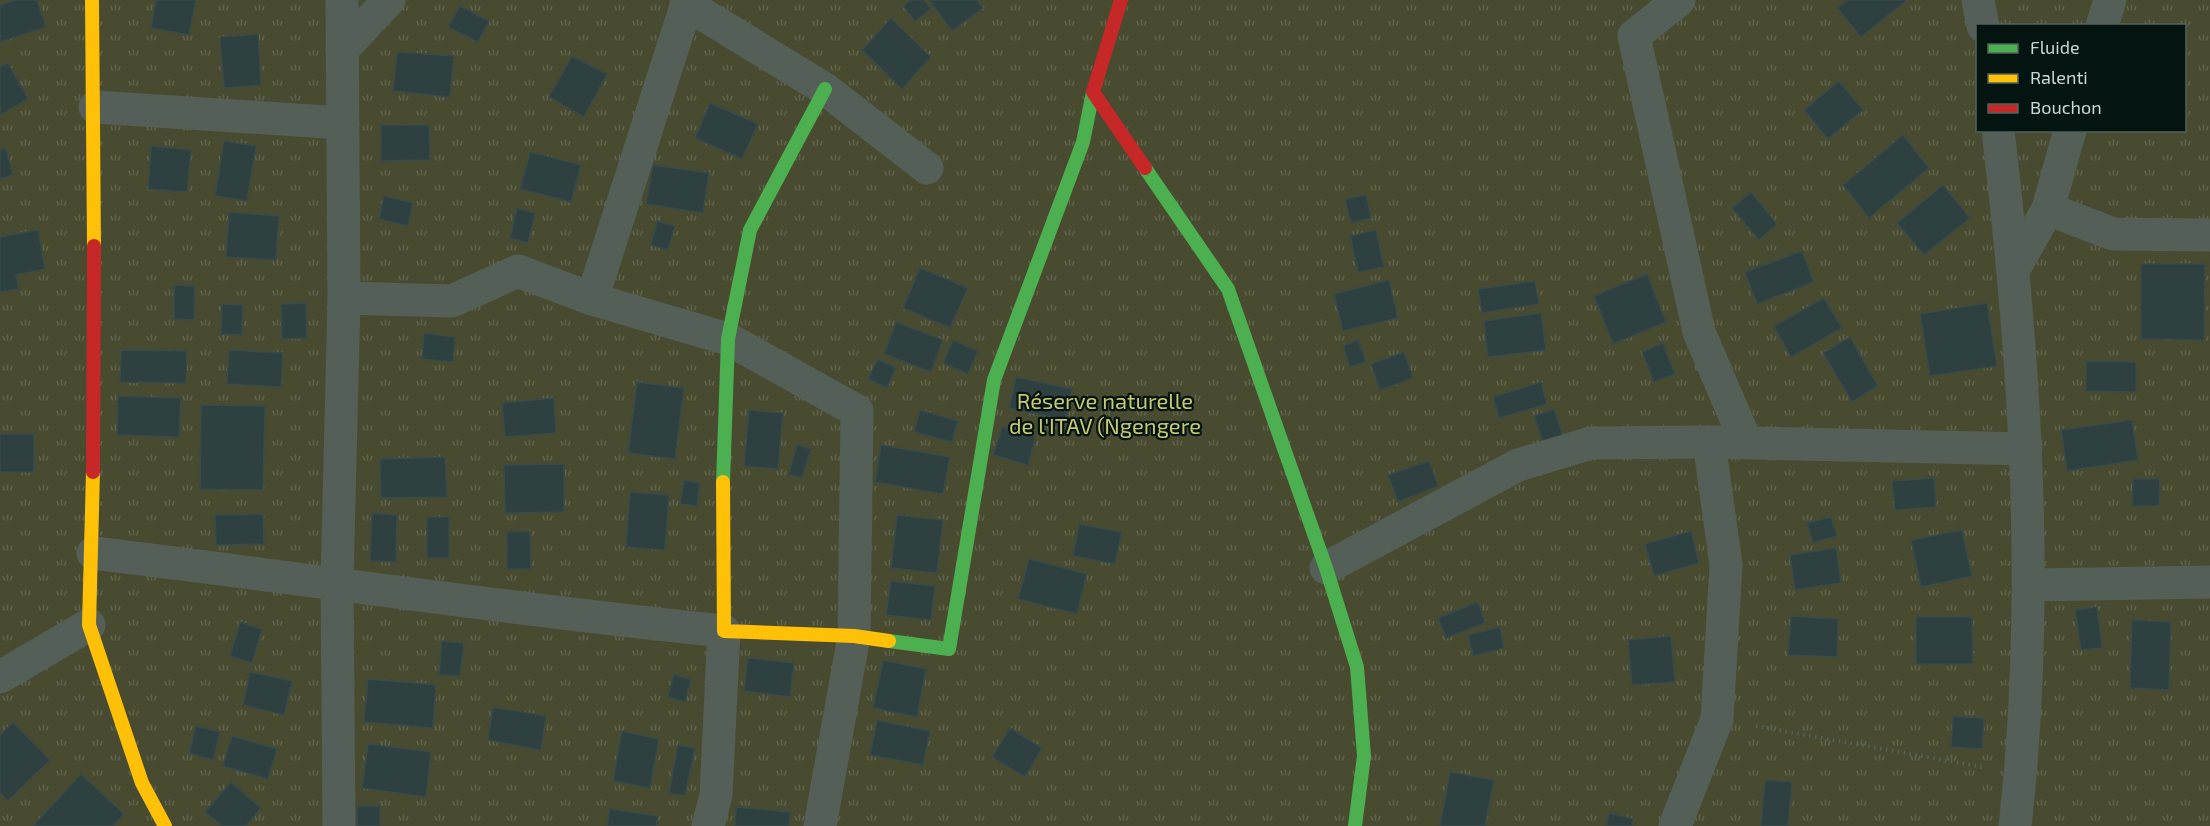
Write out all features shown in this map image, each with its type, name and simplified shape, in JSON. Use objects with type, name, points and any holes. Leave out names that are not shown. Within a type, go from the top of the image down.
[{"type":"street","points":[[92,0],[95,106],[93,553],[89,625],[142,783],[165,826]]},
{"type":"street","points":[[339,826],[337,582],[344,298],[342,0]]},
{"type":"street","points":[[342,50],[389,0]]},
{"type":"street","points":[[93,553],[337,582],[563,615],[723,631],[854,636],[949,649],[994,380],[1083,142],[1093,92],[1121,0]]},
{"type":"street","points":[[1679,0],[1634,36],[1699,332],[1746,442]]},
{"type":"street","points":[[1978,0],[1983,24]]},
{"type":"street","points":[[2103,24],[2110,0]]},
{"type":"street","points":[[592,299],[687,2],[825,89],[927,168]]},
{"type":"street","points":[[708,826],[716,795],[723,631],[723,487],[728,339],[750,230],[825,89]]},
{"type":"street","points":[[1093,92],[1228,289],[1326,568],[1357,667],[1364,756],[1355,826]]},
{"type":"street","points":[[95,106],[343,123]]},
{"type":"street","points":[[1998,132],[2014,269],[2026,449],[2029,585],[2021,775],[2015,826]]},
{"type":"street","points":[[2014,269],[2048,209],[2069,132]]},
{"type":"street","points":[[2048,209],[2113,234],[2210,234]]},
{"type":"street","points":[[344,298],[452,301],[518,271],[592,299],[728,339],[857,411],[854,636],[820,826]]},
{"type":"street","points":[[1675,826],[1717,719],[1726,565],[1709,442]]},
{"type":"street","points":[[1326,568],[1518,465],[1591,443],[1746,442],[2026,449]]},
{"type":"street","points":[[2029,585],[2210,582]]},
{"type":"street","points":[[0,677],[89,625]]},
{"type":"path","points":[[1717,719],[2021,775]]},
{"type":"green space","name":"Réserve naturelle de l'ITAV (Ngengere","points":[[0,0],[2210,0],[2210,826],[0,826]]},
{"type":"building","points":[[16,0],[37,0],[46,27],[0,42],[0,5]]},
{"type":"building","points":[[156,0],[196,0],[189,35],[151,28]]},
{"type":"building","points":[[911,0],[924,0],[931,9],[915,21],[903,6]]},
{"type":"building","points":[[929,0],[977,0],[983,8],[952,31]]},
{"type":"building","points":[[1847,0],[1906,1],[1861,37],[1837,8]]},
{"type":"building","points":[[460,6],[489,21],[478,42],[448,27]]},
{"type":"building","points":[[891,18],[931,57],[902,89],[862,50]]},
{"type":"building","points":[[258,34],[261,85],[224,88],[220,37]]},
{"type":"building","points":[[397,52],[454,56],[450,97],[393,91]]},
{"type":"building","points":[[572,56],[607,74],[584,117],[549,97]]},
{"type":"building","points":[[8,63],[28,99],[0,115],[0,67]]},
{"type":"building","points":[[1839,81],[1863,110],[1828,139],[1804,110]]},
{"type":"building","points":[[710,103],[758,124],[742,159],[695,138]]},
{"type":"building","points":[[381,125],[429,125],[430,160],[381,161]]},
{"type":"building","points":[[1903,135],[1929,168],[1869,218],[1843,185]]},
{"type":"building","points":[[224,141],[256,146],[247,201],[215,196]]},
{"type":"building","points":[[151,146],[191,150],[187,192],[148,189]]},
{"type":"building","points":[[6,148],[13,175],[0,179],[0,150]]},
{"type":"building","points":[[530,152],[581,165],[571,202],[520,189]]},
{"type":"building","points":[[653,165],[709,173],[703,213],[646,204]]},
{"type":"building","points":[[1943,185],[1970,218],[1924,255],[1897,223]]},
{"type":"building","points":[[1751,192],[1777,224],[1759,240],[1732,208]]},
{"type":"building","points":[[1366,195],[1371,218],[1351,223],[1345,199]]},
{"type":"building","points":[[384,196],[413,203],[408,226],[379,219]]},
{"type":"building","points":[[517,208],[535,213],[528,243],[510,238]]},
{"type":"building","points":[[229,212],[279,216],[276,260],[226,257]]},
{"type":"building","points":[[657,221],[675,226],[668,250],[651,245]]},
{"type":"building","points":[[38,230],[45,269],[16,275],[19,289],[0,292],[0,237]]},
{"type":"building","points":[[1376,230],[1384,267],[1358,272],[1350,236]]},
{"type":"building","points":[[1802,251],[1814,282],[1757,304],[1745,272]]},
{"type":"building","points":[[2141,264],[2205,264],[2204,340],[2141,339]]},
{"type":"building","points":[[920,268],[968,288],[950,328],[903,308]]},
{"type":"building","points":[[1647,274],[1666,322],[1613,344],[1594,296]]},
{"type":"building","points":[[1389,280],[1398,318],[1343,331],[1334,294]]},
{"type":"building","points":[[1535,281],[1539,304],[1482,313],[1478,289]]},
{"type":"building","points":[[174,285],[195,286],[194,320],[174,319]]},
{"type":"building","points":[[1824,298],[1842,328],[1791,357],[1774,326]]},
{"type":"building","points":[[306,303],[307,338],[282,339],[281,304]]},
{"type":"building","points":[[1987,303],[1997,366],[1930,376],[1920,314]]},
{"type":"building","points":[[222,304],[243,305],[242,335],[221,334]]},
{"type":"building","points":[[1541,313],[1546,350],[1488,357],[1484,321]]},
{"type":"building","points":[[896,322],[943,340],[931,372],[884,354]]},
{"type":"building","points":[[424,333],[455,337],[453,362],[422,359]]},
{"type":"building","points":[[1850,337],[1878,386],[1852,402],[1823,353]]},
{"type":"building","points":[[953,340],[978,351],[968,374],[943,363]]},
{"type":"building","points":[[1358,340],[1366,362],[1350,367],[1343,346]]},
{"type":"building","points":[[1663,343],[1675,374],[1654,382],[1642,352]]},
{"type":"building","points":[[121,350],[187,351],[186,383],[120,382]]},
{"type":"building","points":[[229,350],[283,353],[281,387],[227,384]]},
{"type":"building","points":[[1404,352],[1413,378],[1380,390],[1371,364]]},
{"type":"building","points":[[878,359],[896,368],[887,388],[868,379]]},
{"type":"building","points":[[2086,361],[2136,362],[2136,392],[2086,391]]},
{"type":"building","points":[[1016,377],[1072,389],[1065,420],[1009,408]]},
{"type":"building","points":[[637,382],[684,388],[675,459],[628,453]]},
{"type":"building","points":[[1541,382],[1547,404],[1499,418],[1493,397]]},
{"type":"building","points":[[118,396],[181,398],[179,437],[117,435]]},
{"type":"building","points":[[554,398],[556,433],[505,437],[502,403]]},
{"type":"building","points":[[201,405],[265,406],[263,490],[200,489]]},
{"type":"building","points":[[1554,409],[1563,436],[1543,442],[1534,416]]},
{"type":"building","points":[[749,410],[783,413],[778,469],[744,466]]},
{"type":"building","points":[[920,410],[958,421],[952,442],[914,432]]},
{"type":"building","points":[[2132,420],[2138,460],[2067,471],[2061,430]]},
{"type":"building","points":[[1002,427],[1036,436],[1028,465],[993,455]]},
{"type":"building","points":[[0,434],[34,434],[34,472],[0,472]]},
{"type":"building","points":[[797,445],[811,449],[802,478],[789,474]]},
{"type":"building","points":[[881,445],[950,457],[943,494],[875,482]]},
{"type":"building","points":[[445,457],[447,497],[381,498],[380,459]]},
{"type":"building","points":[[1429,461],[1438,486],[1398,502],[1388,475]]},
{"type":"building","points":[[564,464],[564,512],[505,513],[504,465]]},
{"type":"building","points":[[1934,478],[1936,507],[1895,510],[1892,481]]},
{"type":"building","points":[[2133,479],[2160,479],[2159,506],[2132,506]]},
{"type":"building","points":[[684,480],[700,483],[697,506],[680,504]]},
{"type":"building","points":[[630,492],[669,495],[665,550],[626,547]]},
{"type":"building","points":[[372,513],[397,515],[396,562],[370,561]]},
{"type":"building","points":[[263,514],[264,544],[216,545],[215,515]]},
{"type":"building","points":[[897,515],[943,520],[937,573],[891,568]]},
{"type":"building","points":[[427,517],[449,517],[449,558],[427,558]]},
{"type":"building","points":[[1831,517],[1837,536],[1813,543],[1807,523]]},
{"type":"building","points":[[1079,524],[1122,532],[1115,564],[1073,556]]},
{"type":"building","points":[[1962,530],[1972,576],[1921,587],[1911,540]]},
{"type":"building","points":[[530,531],[531,569],[507,569],[507,532]]},
{"type":"building","points":[[1691,531],[1699,563],[1654,576],[1645,544]]},
{"type":"building","points":[[1836,548],[1841,583],[1795,590],[1790,555]]},
{"type":"building","points":[[1029,559],[1087,574],[1077,614],[1018,599]]},
{"type":"building","points":[[891,581],[935,586],[931,620],[886,615]]},
{"type":"building","points":[[1478,602],[1485,623],[1446,638],[1438,618]]},
{"type":"building","points":[[2097,607],[2102,648],[2081,650],[2075,610]]},
{"type":"building","points":[[1791,616],[1838,619],[1837,657],[1788,655]]},
{"type":"building","points":[[1916,617],[1972,617],[1973,664],[1916,664]]},
{"type":"building","points":[[2132,620],[2171,622],[2169,690],[2130,688]]},
{"type":"building","points":[[240,622],[262,629],[252,663],[230,656]]},
{"type":"building","points":[[1500,627],[1504,648],[1473,656],[1468,635]]},
{"type":"building","points":[[1671,636],[1675,682],[1632,685],[1628,640]]},
{"type":"building","points":[[442,641],[464,643],[460,676],[439,675]]},
{"type":"building","points":[[748,658],[794,663],[790,697],[744,691]]},
{"type":"building","points":[[883,660],[926,669],[917,717],[873,708]]},
{"type":"building","points":[[250,672],[292,681],[284,715],[243,705]]},
{"type":"building","points":[[674,674],[691,680],[685,702],[668,697]]},
{"type":"building","points":[[368,679],[436,685],[433,728],[364,722]]},
{"type":"building","points":[[493,707],[546,716],[541,750],[488,740]]},
{"type":"building","points":[[1953,716],[1984,718],[1982,749],[1951,747]]},
{"type":"building","points":[[877,720],[930,731],[923,765],[870,755]]},
{"type":"building","points":[[13,722],[50,760],[8,801],[0,793],[0,735]]},
{"type":"building","points":[[196,726],[220,732],[213,760],[189,753]]},
{"type":"building","points":[[1010,728],[1042,748],[1025,777],[992,757]]},
{"type":"building","points":[[622,731],[659,739],[650,788],[613,781]]},
{"type":"building","points":[[232,736],[277,749],[268,779],[223,766]]},
{"type":"building","points":[[368,744],[431,752],[426,797],[362,788]]},
{"type":"building","points":[[678,745],[695,748],[685,796],[669,793]]},
{"type":"building","points":[[1450,772],[1494,780],[1485,826],[1440,826]]},
{"type":"building","points":[[81,774],[124,814],[113,826],[33,826]]},
{"type":"building","points":[[1765,780],[1792,782],[1788,826],[1761,826]]},
{"type":"building","points":[[231,782],[261,808],[246,826],[222,826],[205,812]]},
{"type":"building","points":[[357,806],[380,806],[380,826],[357,826]]},
{"type":"building","points":[[736,807],[790,812],[789,826],[735,826]]},
{"type":"building","points":[[610,809],[658,816],[656,826],[607,826]]},
{"type":"building","points":[[1609,813],[1633,819],[1632,826],[1606,826]]},
{"type":"traffic: fast","points":[[723,482],[728,339],[750,230],[825,89]]},
{"type":"traffic: fast","points":[[889,641],[949,649],[994,380],[1083,142],[1093,92]]},
{"type":"traffic: fast","points":[[1145,168],[1228,289],[1326,568],[1357,667],[1364,756],[1355,826]]},
{"type":"traffic: slow","points":[[92,0],[94,246]]},
{"type":"traffic: slow","points":[[93,472],[89,625],[142,783],[165,826]]},
{"type":"traffic: slow","points":[[723,482],[724,631],[854,636],[889,641]]},
{"type":"traffic: jam","points":[[1121,0],[1093,92],[1145,168]]},
{"type":"traffic: jam","points":[[93,472],[94,246]]}]
